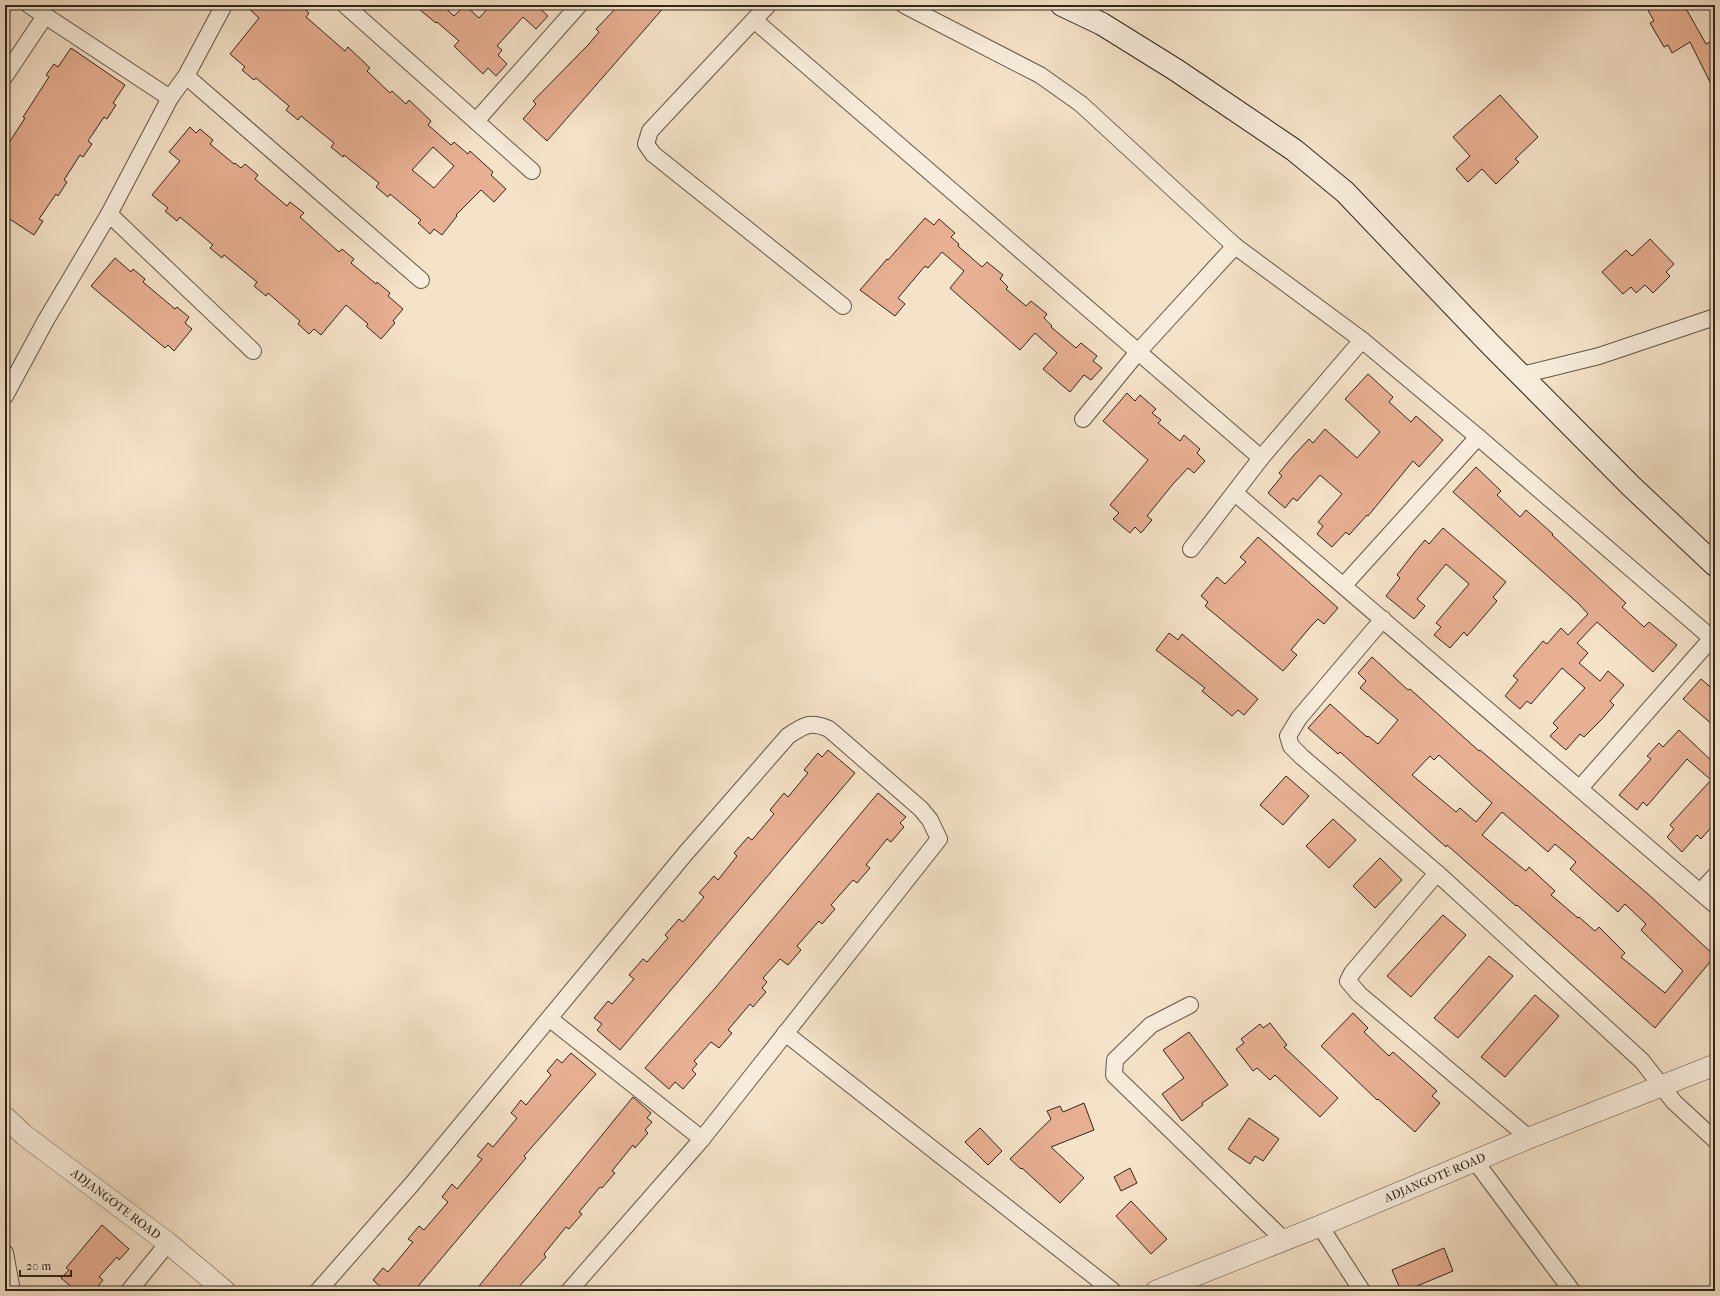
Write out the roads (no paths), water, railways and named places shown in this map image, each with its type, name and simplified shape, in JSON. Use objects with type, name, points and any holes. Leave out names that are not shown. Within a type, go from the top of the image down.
[{"type":"main road","points":[[1062,5],[1102,24],[1176,70],[1300,154],[1345,192],[1631,486],[1715,565]]},
{"type":"street","points":[[29,5],[170,98]]},
{"type":"street","points":[[5,396],[46,320],[109,214],[170,98],[186,76],[224,5]]},
{"type":"street","points":[[345,5],[532,171]]},
{"type":"street","points":[[476,122],[579,5]]},
{"type":"street","points":[[768,5],[650,131],[646,144],[653,154],[843,306]]},
{"type":"street","points":[[904,5],[1040,75],[1081,104],[1235,246],[1362,340],[1478,437],[1714,640],[1580,788]]},
{"type":"street","points":[[5,76],[45,16]]},
{"type":"street","points":[[754,20],[1261,458]]},
{"type":"street","points":[[186,76],[421,280]]},
{"type":"street","points":[[109,214],[253,351]]},
{"type":"street","points":[[1083,419],[1138,352],[1235,246]]},
{"type":"street","points":[[1522,374],[1599,356],[1715,317]]},
{"type":"street","points":[[1191,549],[1261,458],[1362,340]]},
{"type":"street","points":[[1344,585],[1478,437]]},
{"type":"street","points":[[1235,493],[1715,905]]},
{"type":"street","points":[[1383,619],[1300,718],[1288,736],[1291,746],[1302,758],[1437,873],[1642,1061],[1674,1102],[1715,1140]]},
{"type":"street","points":[[318,1291],[412,1184],[685,854],[788,736],[804,726],[817,724],[829,729],[921,809],[930,820],[939,839],[784,1033],[702,1139],[569,1291]]},
{"type":"street","points":[[1437,873],[1352,973],[1348,981],[1359,994],[1529,1138]]},
{"type":"street","points":[[1700,892],[1715,876]]},
{"type":"street","points":[[1190,1005],[1152,1025],[1115,1060],[1114,1075],[1284,1240]]},
{"type":"street","points":[[550,1019],[702,1139]]},
{"type":"street","points":[[784,1033],[1113,1291]]},
{"type":"street","name":"ADJANGOTE ROAD","points":[[1156,1291],[1320,1226],[1529,1138],[1715,1065]]},
{"type":"street","name":"ADJANGOTE ROAD","points":[[5,1117],[24,1135],[168,1243],[226,1291]]},
{"type":"street","points":[[1475,1161],[1572,1291]]},
{"type":"street","points":[[1320,1226],[1362,1291]]},
{"type":"street","points":[[129,1291],[168,1243]]},
{"type":"street","points":[[5,1253],[12,1291]]}]
